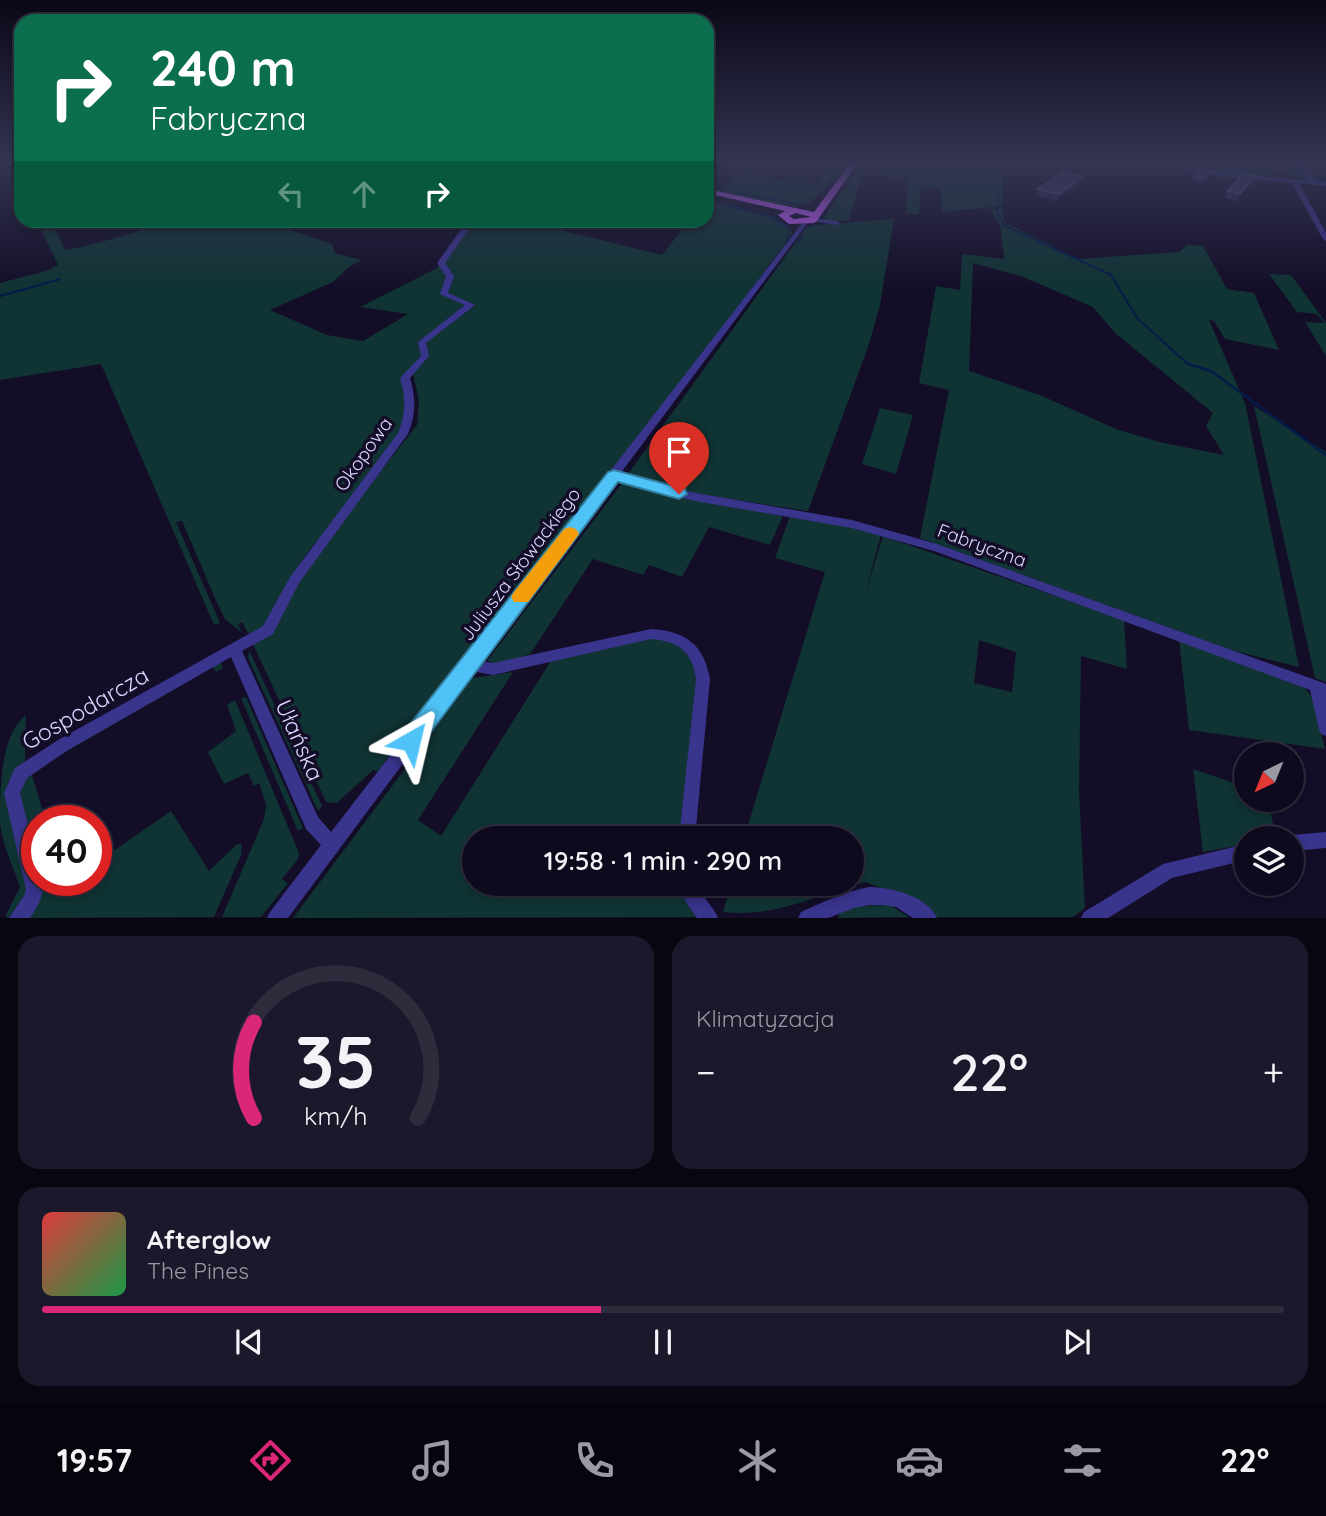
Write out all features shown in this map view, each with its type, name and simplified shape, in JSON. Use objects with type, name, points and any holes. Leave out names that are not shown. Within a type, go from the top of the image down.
[{"type":"main road","points":[[742,204],[782,215],[792,222],[811,219]]},
{"type":"main road","points":[[762,204],[797,210],[811,219]]},
{"type":"main road","points":[[782,215],[812,204]]},
{"type":"main road","name":"Juliusza Słowackiego","points":[[811,219],[823,204]]},
{"type":"street","points":[[1307,204],[1326,239]]},
{"type":"street","points":[[811,219],[837,223]]},
{"type":"street","name":"Juliusza Słowackiego","points":[[276,918],[811,219]]},
{"type":"street","points":[[792,222],[797,235]]},
{"type":"street","name":"Okopowa","points":[[234,648],[268,630],[294,580],[403,434],[410,419],[411,398],[405,379],[425,356],[422,342],[471,305],[444,294],[450,276],[441,263],[466,228]]},
{"type":"street","name":"Fabryczna","points":[[614,476],[695,497],[852,524],[937,548],[1321,688]]},
{"type":"street","points":[[469,665],[493,668],[651,634],[666,635],[685,643],[698,657],[703,679],[688,826]]},
{"type":"street","name":"Ułańska","points":[[234,648],[312,822],[331,844]]},
{"type":"street","name":"Gospodarcza","points":[[18,918],[36,889],[12,793],[21,773],[63,745],[234,648]]},
{"type":"street","points":[[1321,688],[1326,729]]},
{"type":"street","points":[[1304,842],[1326,840]]},
{"type":"street","points":[[1090,918],[1169,870],[1234,855]]},
{"type":"street","points":[[807,918],[866,894],[881,894],[909,903],[928,918]]},
{"type":"street","points":[[692,896],[709,918]]},
{"type":"green space","points":[[714,204],[726,204],[772,216],[791,228],[792,234],[734,313],[378,771],[373,770],[337,803],[326,802],[253,644],[274,629],[306,567],[417,425],[419,401],[413,373],[428,357],[425,344],[473,305],[456,300],[468,306],[420,342],[423,356],[403,377],[408,411],[397,441],[372,476],[301,562],[274,615],[258,630],[248,633],[242,622],[238,624],[242,633],[225,619],[182,521],[176,522],[220,623],[214,625],[101,364],[0,380],[0,297],[64,279],[0,295],[0,283],[49,270],[58,265],[40,228],[54,228],[65,250],[151,228],[278,228],[332,244],[335,253],[362,260],[350,266],[333,282],[270,310],[327,335],[363,341],[408,314],[360,307],[437,268],[470,228],[552,228],[662,255],[683,228],[714,228]]},
{"type":"green space","points":[[774,204],[807,204],[802,206]]},
{"type":"green space","points":[[833,204],[854,204],[849,220],[828,222],[824,217]]},
{"type":"green space","points":[[907,204],[920,204],[919,214],[906,214]]},
{"type":"green space","points":[[941,204],[1003,204],[1003,206],[942,212]]},
{"type":"green space","points":[[1003,208],[1004,222],[1078,259],[1179,252],[1187,245],[1203,246],[1227,289],[1254,293],[1279,350],[1225,339],[1214,321],[1209,320],[1245,403],[1299,667],[1234,651],[920,538],[949,390],[919,383],[936,286],[960,290],[962,254],[1004,259],[1000,224],[990,209]],"holes":[[[973,263],[1021,276],[1093,307],[1115,333],[1213,413],[1206,426],[1224,455],[1159,442],[1116,429],[1040,395],[969,371]]]},
{"type":"green space","points":[[894,219],[880,305],[869,344],[808,511],[691,493],[628,474],[806,228]]},
{"type":"green space","points":[[1269,274],[1291,275],[1326,323],[1326,356],[1305,322],[1324,323],[1317,314],[1297,312]]},
{"type":"green space","points":[[1254,406],[1326,452],[1326,682],[1315,678]]},
{"type":"green space","points":[[880,408],[913,415],[896,474],[862,464]]},
{"type":"green space","points":[[623,482],[783,516],[770,545],[709,527],[682,577],[649,565],[643,575],[593,559],[530,654],[497,664],[487,661]]},
{"type":"green space","points":[[790,516],[844,524],[881,535],[865,594],[883,536],[1124,620],[1127,669],[1081,656],[1079,791],[1085,908],[1073,917],[935,917],[914,900],[864,882],[864,826],[748,826],[825,572],[775,558]],"holes":[[[979,640],[1016,652],[1012,692],[974,683]]]},
{"type":"green space","points":[[657,636],[685,647],[700,674],[681,826],[462,826],[462,896],[687,896],[698,917],[293,918],[473,678],[513,672],[418,820],[441,836],[552,659]]},
{"type":"green space","points":[[1179,640],[1303,686],[1313,698],[1325,749],[1304,746],[1304,742],[1275,742],[1189,730]]},
{"type":"green space","points":[[249,650],[322,806],[318,811],[248,658]]},
{"type":"green space","points":[[220,662],[223,668],[216,672],[213,667],[31,772],[41,805],[23,805],[19,791],[27,773]]},
{"type":"green space","points":[[246,697],[303,828],[298,831],[241,698]]},
{"type":"green space","points":[[235,700],[299,853],[298,859],[282,879],[288,883],[261,917],[222,917],[264,819],[266,805],[259,783],[254,786],[248,773],[224,784],[208,752],[236,731],[227,705]]},
{"type":"green space","points":[[26,715],[25,762],[9,781],[5,793],[21,859],[21,896],[26,896],[11,917],[5,917],[20,887],[5,847],[0,823],[3,764],[6,749],[17,724]]},
{"type":"green space","points":[[1193,769],[1234,783],[1234,812],[1271,812],[1273,826],[1234,826],[1234,846],[1203,852]]},
{"type":"green space","points":[[171,811],[209,871],[237,844],[242,844],[241,855],[214,917],[26,918],[39,896],[112,896],[112,852]]},
{"type":"green space","points":[[728,896],[821,896],[761,912],[723,912]]},
{"type":"green space","points":[[890,905],[909,917],[838,918],[839,914],[855,906]]},
{"type":"waterway","points":[[721,204],[767,216],[790,228],[787,240]]},
{"type":"waterway","points":[[795,204],[801,205]]},
{"type":"waterway","points":[[997,204],[997,211],[1004,225],[1111,275],[1137,318],[1188,364]]},
{"type":"waterway","points":[[798,242],[803,234]]},
{"type":"waterway","points":[[0,296],[60,279]]},
{"type":"waterway","points":[[1188,364],[1211,371],[1326,455]]},
{"type":"waterway","points":[[1188,364],[1194,366]]},
{"type":"slow traffic","points":[[521,597],[570,534]]},
{"type":"route","points":[[411,741],[614,476],[679,494]]}]
